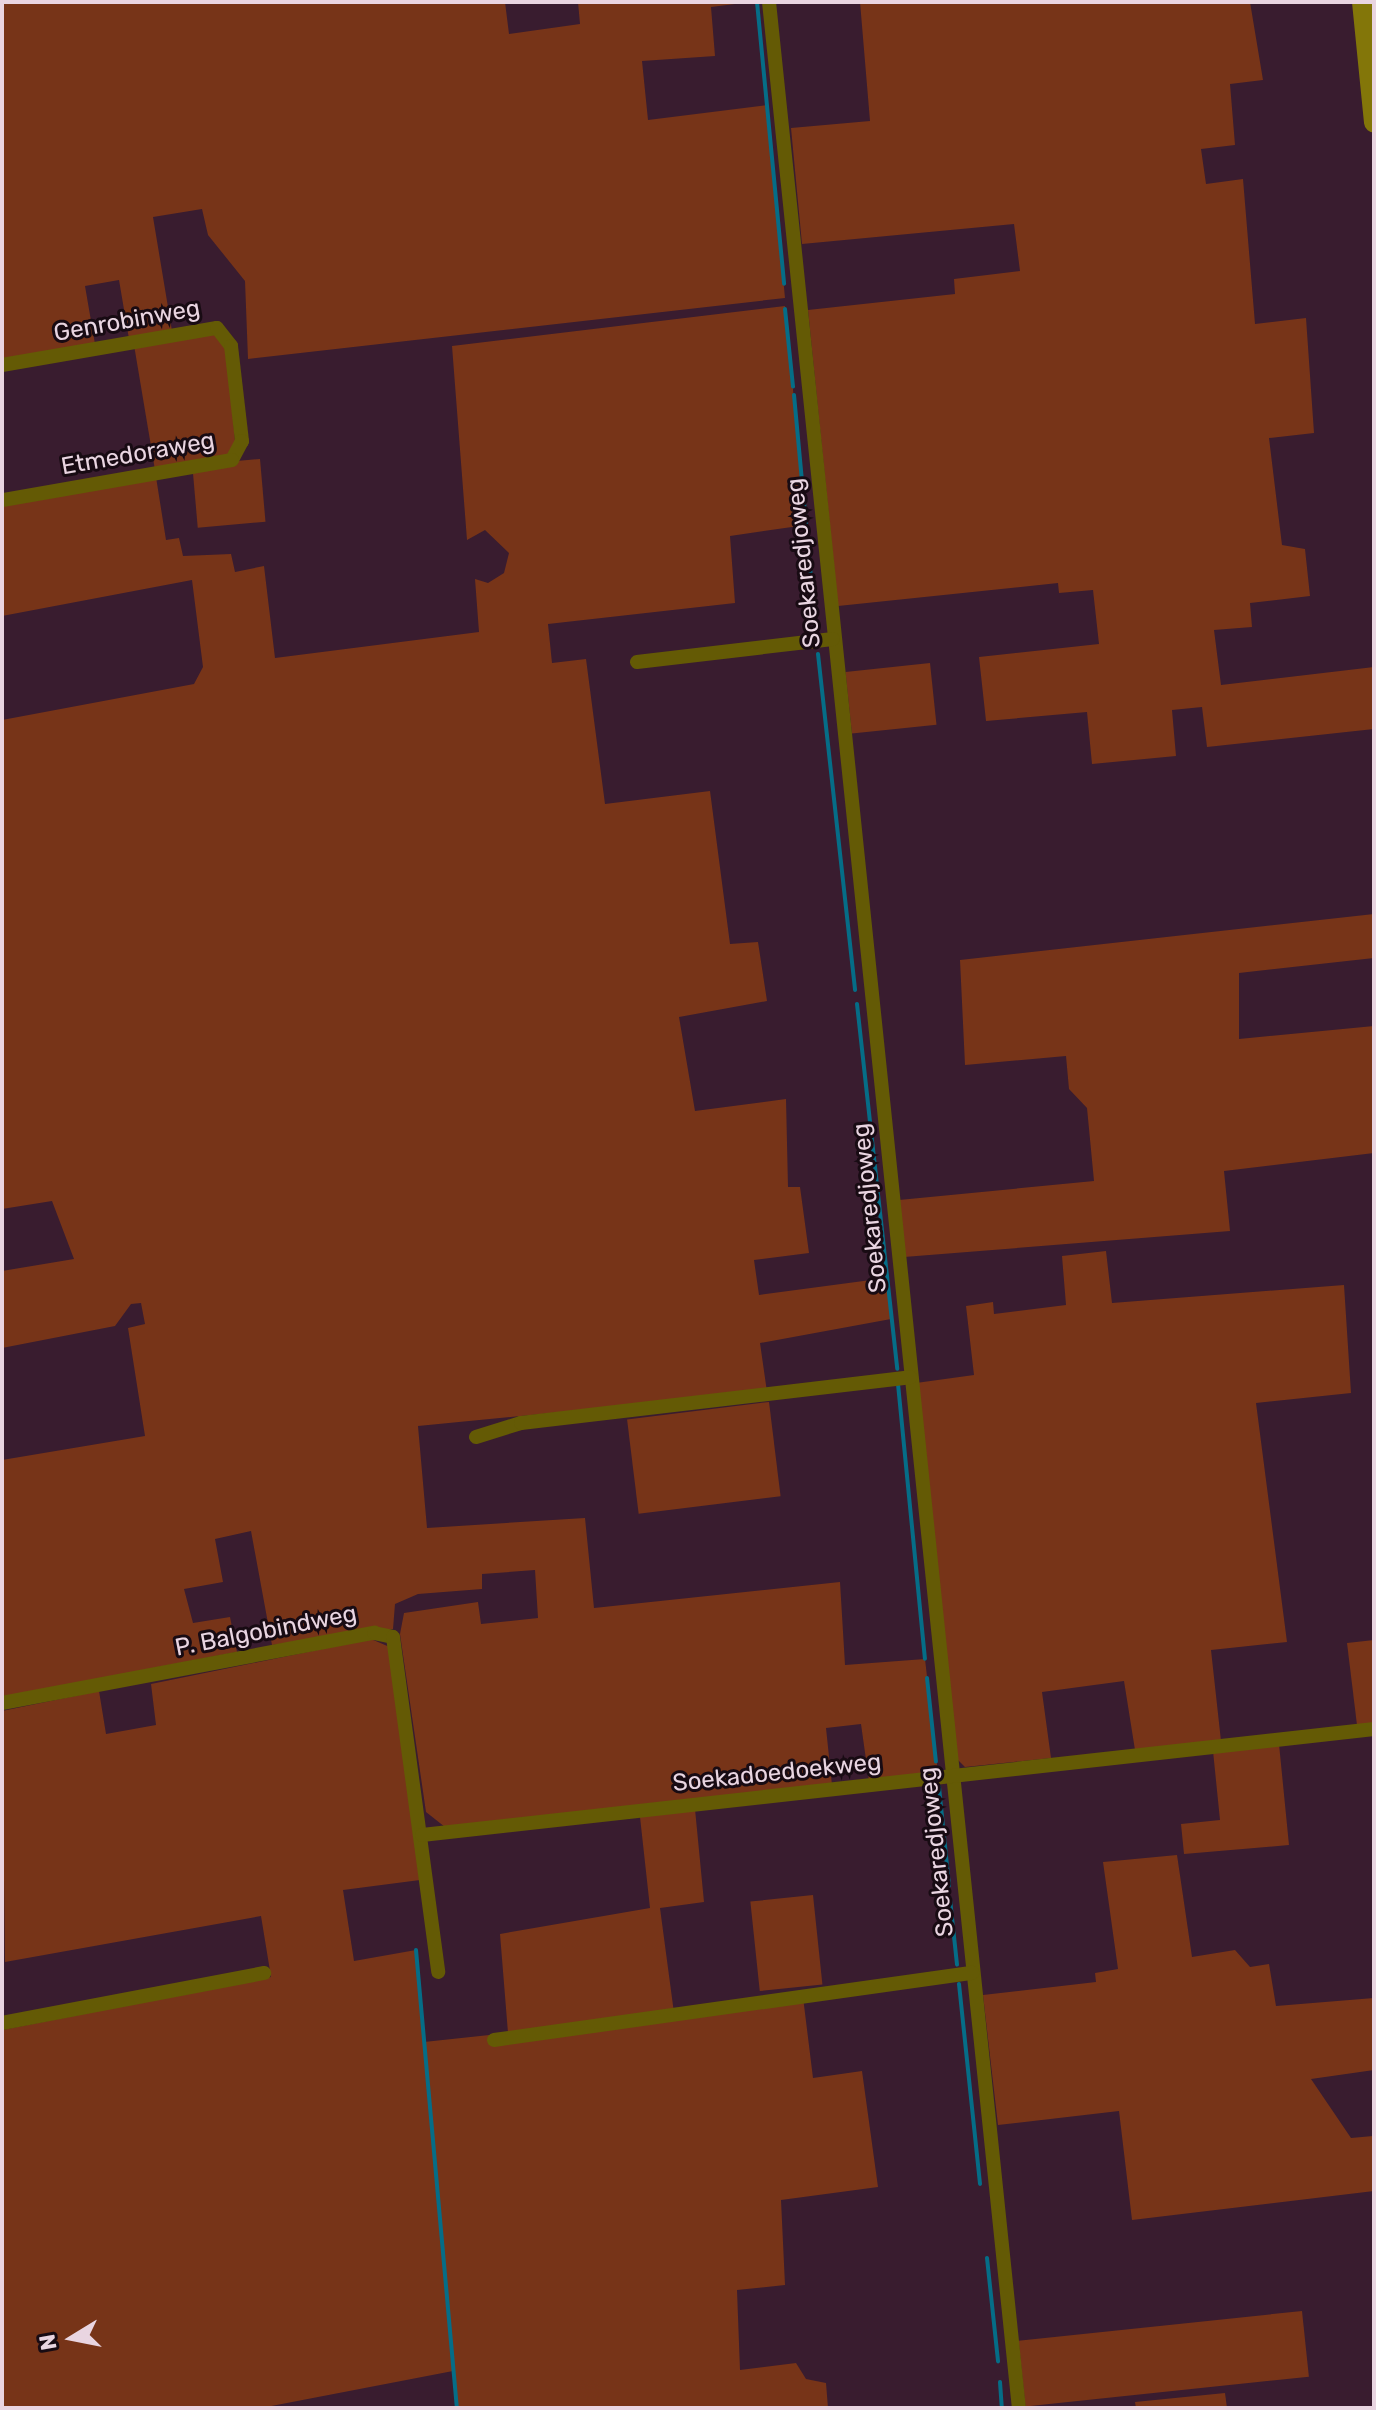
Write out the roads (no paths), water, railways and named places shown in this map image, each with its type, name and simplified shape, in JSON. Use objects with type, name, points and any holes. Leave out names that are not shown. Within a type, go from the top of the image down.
[{"type":"main road","points":[[1362,2],[1374,122]]},
{"type":"street","name":"Soekaredjoweg","points":[[769,2],[1019,2408]]},
{"type":"street","name":"Genrobinweg","points":[[2,365],[217,328],[234,365]]},
{"type":"street","name":"Etmedoraweg","points":[[2,500],[232,460],[242,441],[234,365]]},
{"type":"street","points":[[637,662],[833,639]]},
{"type":"street","points":[[476,1437],[521,1423],[910,1377]]},
{"type":"street","name":"P. Balgobindweg","points":[[2,1703],[385,1634],[398,1645],[438,1972]]},
{"type":"street","name":"Soekadoedoekweg","points":[[422,1835],[1374,1729]]},
{"type":"street","points":[[2,2023],[264,1973]]},
{"type":"street","points":[[494,2040],[972,1973]]},
{"type":"waterway","points":[[757,2],[784,284]]},
{"type":"waterway","points":[[785,309],[793,387]]},
{"type":"waterway","points":[[794,395],[816,632]]},
{"type":"waterway","points":[[818,654],[855,990]]},
{"type":"waterway","points":[[857,1004],[897,1369]]},
{"type":"waterway","points":[[898,1384],[925,1659]]},
{"type":"waterway","points":[[927,1678],[936,1762]]},
{"type":"waterway","points":[[939,1787],[949,1885]]},
{"type":"waterway","points":[[950,1899],[957,1965]]},
{"type":"waterway","points":[[416,1950],[457,2408]]},
{"type":"waterway","points":[[959,1984],[980,2184]]},
{"type":"waterway","points":[[987,2258],[998,2361]]},
{"type":"waterway","points":[[1000,2382],[1002,2408]]}]
